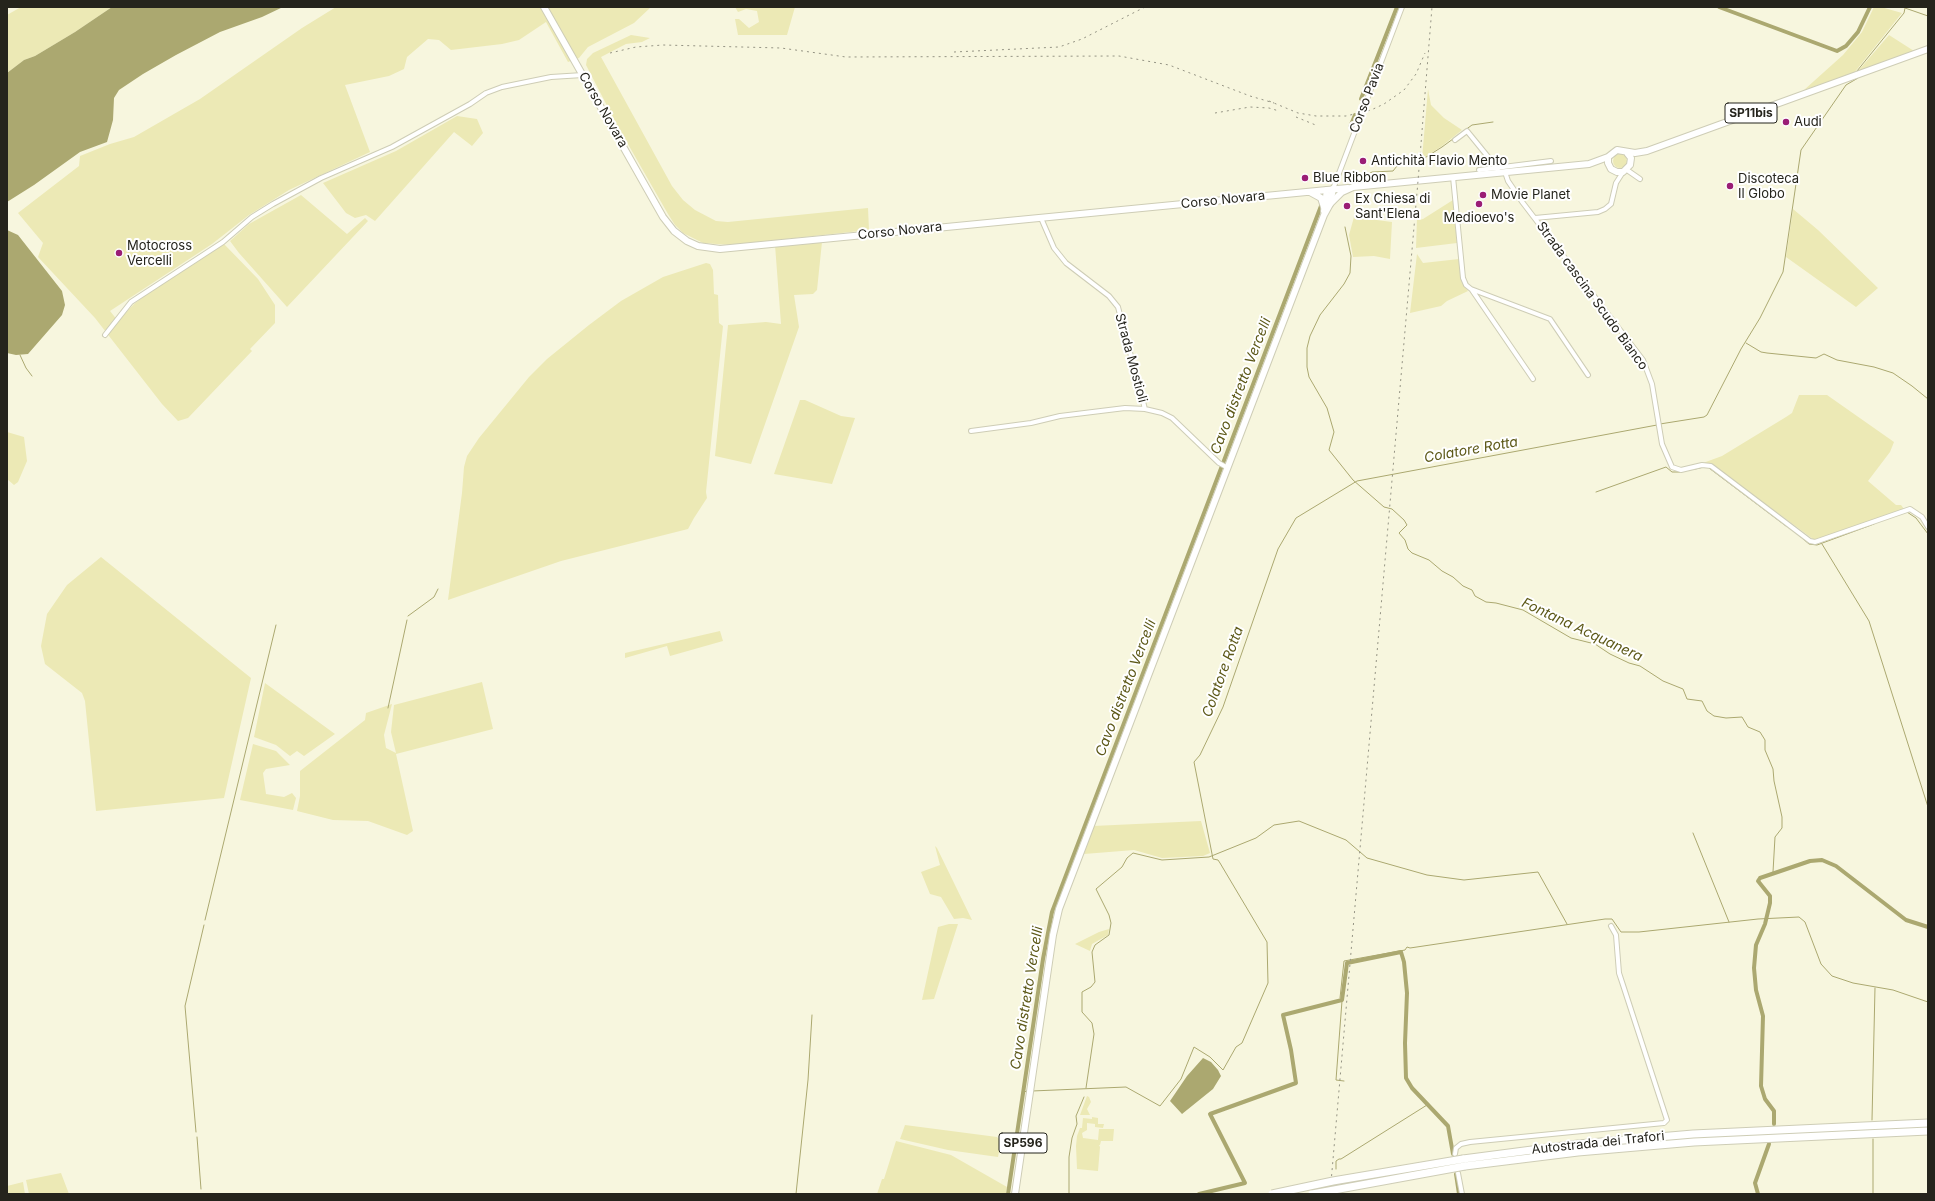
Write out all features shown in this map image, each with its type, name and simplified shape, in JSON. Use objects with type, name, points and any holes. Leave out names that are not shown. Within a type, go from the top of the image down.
[{"type":"highway","name":"Autostrada dei Trafori","points":[[1272,1194],[1333,1181],[1463,1159],[1578,1144],[1694,1134],[1928,1123]]},
{"type":"highway","name":"Autostrada dei Trafori","points":[[1312,1194],[1464,1166],[1578,1152],[1694,1142],[1928,1131]]},
{"type":"main road","name":"Corso Novara","points":[[544,7],[584,75],[663,217],[674,231],[687,241],[698,246],[720,249],[1353,187]]},
{"type":"main road","name":"SP11bis","points":[[1589,164],[1608,157],[1616,150],[1627,153],[1647,151],[1928,49]]},
{"type":"main road","name":"SP11bis","points":[[1628,167],[1647,151]]},
{"type":"main road","points":[[1608,157],[1609,166],[1614,171],[1628,167],[1627,153]]},
{"type":"main road","name":"SP11bis","points":[[1353,187],[1501,171],[1589,164],[1609,166]]},
{"type":"main road","points":[[1327,205],[1342,192],[1353,187]]},
{"type":"main road","points":[[1226,467],[1324,215],[1330,190]]},
{"type":"main road","points":[[1308,192],[1321,198],[1327,205]]},
{"type":"main road","name":"SP596","points":[[1015,1194],[1056,921],[1226,467]]},
{"type":"street","name":"Corso Pavia","points":[[1330,190],[1402,7]]},
{"type":"street","points":[[105,335],[131,302],[223,242],[252,217],[273,204],[321,178],[392,148],[470,104],[486,92],[502,87],[551,77],[584,75]]},
{"type":"street","name":"Strada cascina Scudo Bianco","points":[[1455,140],[1467,131],[1501,171],[1643,360],[1652,384],[1662,444],[1672,467],[1681,470],[1702,465],[1711,466],[1810,541],[1821,541],[1910,509],[1922,518],[1928,526]]},
{"type":"street","points":[[1479,170],[1501,171],[1552,161]]},
{"type":"street","points":[[1616,183],[1628,167],[1640,179]]},
{"type":"street","points":[[1535,218],[1598,212],[1605,209],[1611,204],[1616,183],[1614,171]]},
{"type":"street","points":[[1453,177],[1463,278],[1466,285],[1471,289],[1532,379]]},
{"type":"street","name":"Strada Mostioli","points":[[1041,218],[1054,248],[1066,263],[1109,296],[1118,307],[1145,409]]},
{"type":"street","points":[[1471,289],[1550,319],[1588,376]]},
{"type":"street","points":[[971,431],[1031,423],[1067,415],[1125,408],[1145,409],[1162,413],[1172,418],[1219,463],[1226,467]]},
{"type":"street","points":[[1455,1154],[1456,1148],[1461,1144],[1470,1142],[1664,1123],[1667,1120],[1623,988],[1619,973],[1616,935],[1612,926]]},
{"type":"street","points":[[1458,1174],[1462,1194]]},
{"type":"shaded area","points":[[21,7],[112,7],[75,32],[35,56],[24,60],[7,73],[7,15]]},
{"type":"shaded area","points":[[112,7],[283,7],[262,17],[220,32],[176,55],[119,90],[114,98],[113,120],[107,142],[80,152],[34,185],[7,202],[7,73],[24,60],[35,56],[75,32]]},
{"type":"shaded area","name":"Motocross Vercelli","points":[[336,7],[651,7],[634,23],[588,47],[579,58],[568,62],[546,22],[519,40],[502,44],[451,50],[439,40],[428,39],[407,57],[404,69],[389,76],[345,85],[370,152],[289,190],[249,215],[212,244],[110,311],[118,321],[134,304],[147,294],[224,244],[258,279],[275,305],[275,323],[250,349],[252,351],[188,418],[178,421],[162,404],[95,318],[38,257],[43,243],[18,213],[79,166],[80,156],[110,144],[134,137],[200,99],[302,28]]},
{"type":"shaded area","points":[[735,7],[795,7],[787,35],[738,35],[735,19],[739,19],[749,28],[759,22],[757,11],[746,9],[738,12]]},
{"type":"shaded area","points":[[1874,7],[1881,7],[1902,13],[1854,73],[1804,90],[1843,55],[1862,32]]},
{"type":"shaded area","points":[[631,35],[650,38],[642,42],[626,44],[601,57],[672,186],[683,200],[695,210],[716,221],[728,222],[868,208],[869,230],[731,245],[703,243],[683,233],[675,225],[668,214],[617,125],[586,65],[587,59],[593,53]]},
{"type":"shaded area","points":[[1889,35],[1914,51],[1858,71]]},
{"type":"shaded area","points":[[1428,89],[1431,105],[1444,118],[1462,130],[1442,146],[1422,159]]},
{"type":"shaded area","points":[[457,116],[477,119],[483,133],[472,146],[454,132],[375,221],[366,215],[355,218],[346,213],[323,183],[396,151]]},
{"type":"shaded area","points":[[1620,154],[1625,156],[1627,161],[1625,166],[1620,168],[1615,166],[1613,161],[1615,156]]},
{"type":"shaded area","points":[[301,195],[347,234],[365,218],[368,221],[287,307],[230,241],[249,224]]},
{"type":"shaded area","points":[[1453,200],[1457,243],[1416,248],[1417,218],[1419,220],[1423,219]]},
{"type":"shaded area","points":[[1793,209],[1818,230],[1878,288],[1856,307],[1786,257]]},
{"type":"shaded area","points":[[1354,217],[1392,222],[1390,259],[1374,256],[1353,257],[1349,235]]},
{"type":"shaded area","points":[[7,230],[18,235],[62,291],[65,305],[62,315],[28,354],[16,355],[7,353]]},
{"type":"shaded area","points":[[822,242],[817,290],[813,294],[794,295],[799,327],[751,464],[715,456],[728,325],[766,322],[781,324],[775,245]]},
{"type":"shaded area","points":[[1417,254],[1423,263],[1459,259],[1462,283],[1468,291],[1447,301],[1441,306],[1410,313]]},
{"type":"shaded area","points":[[706,263],[710,264],[713,270],[714,294],[718,295],[719,323],[723,326],[706,492],[707,498],[688,529],[561,561],[448,600],[464,467],[467,456],[479,438],[529,377],[547,359],[589,325],[621,301],[663,277]]},
{"type":"shaded area","points":[[1799,395],[1827,395],[1894,442],[1890,452],[1868,481],[1896,505],[1901,505],[1904,509],[1823,539],[1813,539],[1715,467],[1703,463],[1722,456],[1792,413]]},
{"type":"shaded area","points":[[800,400],[805,400],[841,416],[855,418],[832,484],[774,474]]},
{"type":"shaded area","points":[[7,432],[24,437],[27,461],[18,482],[14,485],[7,479]]},
{"type":"shaded area","points":[[101,557],[251,678],[224,798],[96,811],[85,701],[82,693],[45,664],[41,646],[47,614],[67,585]]},
{"type":"shaded area","points":[[720,631],[723,641],[670,656],[667,646],[625,658],[625,653]]},
{"type":"shaded area","points":[[482,682],[493,729],[396,754],[413,831],[407,835],[368,821],[333,820],[297,811],[300,796],[300,771],[365,720],[366,713],[392,704],[384,735],[386,748],[396,753],[391,732],[394,705]]},
{"type":"shaded area","points":[[265,683],[335,734],[304,756],[297,751],[290,756],[276,745],[254,737]]},
{"type":"shaded area","points":[[253,744],[276,751],[290,765],[266,769],[263,773],[266,794],[284,797],[292,793],[296,798],[293,810],[240,800]]},
{"type":"shaded area","points":[[1201,821],[1210,853],[1203,856],[1162,858],[1134,850],[1084,854],[1093,826]]},
{"type":"shaded area","points":[[935,846],[972,920],[963,918],[954,919],[941,897],[930,894],[921,872],[940,865]]},
{"type":"shaded area","points":[[949,924],[958,924],[934,999],[922,1000],[938,927]]},
{"type":"shaded area","points":[[1109,929],[1108,935],[1092,944],[1090,951],[1075,944],[1099,932]]},
{"type":"shaded area","points":[[1203,1058],[1211,1062],[1221,1076],[1213,1089],[1182,1114],[1170,1101],[1187,1076]]},
{"type":"shaded area","points":[[1087,1096],[1091,1102],[1087,1109],[1090,1115],[1080,1115]]},
{"type":"shaded area","points":[[1092,1117],[1098,1118],[1098,1124],[1104,1124],[1103,1128],[1095,1127],[1095,1124],[1087,1123],[1087,1130],[1082,1133],[1083,1138],[1098,1140],[1099,1129],[1114,1129],[1113,1141],[1101,1141],[1099,1145],[1098,1171],[1077,1169],[1077,1136],[1080,1128],[1082,1128],[1083,1118],[1092,1119]]},
{"type":"shaded area","points":[[905,1125],[997,1137],[1001,1141],[998,1157],[948,1150],[900,1139]]},
{"type":"shaded area","points":[[896,1141],[951,1155],[1007,1187],[1006,1194],[877,1194],[882,1179],[884,1179]]},
{"type":"shaded area","points":[[61,1173],[69,1194],[29,1194],[26,1180]]},
{"type":"shaded area","points":[[23,1182],[25,1194],[7,1194],[7,1186]]},
{"type":"waterway","name":"Cavo distretto Vercelli","points":[[1361,99],[1397,7]]},
{"type":"waterway","name":"Cavo distretto Vercelli","points":[[1719,7],[1837,51],[1846,46],[1858,32],[1870,7]]},
{"type":"waterway","points":[[1857,71],[1904,13],[1905,8],[1928,16]]},
{"type":"waterway","points":[[1660,424],[1704,417],[1707,415],[1741,349],[1760,318],[1783,272],[1801,150],[1846,85],[1858,78]]},
{"type":"waterway","name":"Cavo distretto Vercelli","points":[[1350,127],[1355,115]]},
{"type":"waterway","name":"Fontana Acquanera","points":[[1423,159],[1472,125],[1493,122]]},
{"type":"waterway","name":"Fontana Acquanera","points":[[1358,183],[1361,178],[1372,172],[1393,171],[1397,166],[1417,162]]},
{"type":"waterway","name":"Cavo distretto Vercelli","points":[[1008,1194],[1043,959],[1052,912],[1321,206]]},
{"type":"waterway","name":"Fontana Acquanera","points":[[1345,227],[1351,256],[1350,273],[1344,284],[1320,315],[1310,336],[1307,348],[1307,367],[1309,377],[1327,408],[1334,432],[1329,450],[1353,480],[1384,507],[1392,509],[1404,520],[1407,525],[1399,533],[1405,540],[1408,549],[1412,553],[1429,560],[1463,586],[1472,590],[1475,596],[1486,602],[1523,610],[1571,638],[1595,644],[1610,654],[1629,663],[1640,666],[1663,681],[1683,689],[1687,699],[1702,701],[1707,711],[1714,716],[1726,718],[1742,717],[1748,727],[1760,732],[1765,740],[1765,750],[1773,769],[1774,781],[1782,817],[1782,828],[1775,837],[1773,872]]},
{"type":"waterway","points":[[1746,343],[1761,352],[1816,358],[1824,354],[1837,360],[1874,367],[1893,373],[1928,399]]},
{"type":"waterway","points":[[20,355],[26,368],[32,376]]},
{"type":"waterway","name":"Colatore Rotta","points":[[1032,1091],[1126,1087],[1160,1106],[1181,1079],[1194,1047],[1210,1057],[1223,1070],[1236,1047],[1242,1043],[1268,983],[1267,942],[1220,863],[1218,860],[1213,859],[1194,762],[1200,755],[1223,707],[1278,549],[1296,518],[1357,481],[1657,425]]},
{"type":"waterway","points":[[1596,492],[1666,467],[1672,472],[1680,472]]},
{"type":"waterway","points":[[1695,469],[1704,467]]},
{"type":"waterway","points":[[1709,468],[1786,526]]},
{"type":"waterway","points":[[1907,512],[1916,518],[1928,534]]},
{"type":"waterway","points":[[1794,531],[1809,544],[1817,545],[1874,524]]},
{"type":"waterway","points":[[1822,544],[1869,621],[1928,807]]},
{"type":"waterway","points":[[408,616],[434,597],[438,589]]},
{"type":"waterway","points":[[388,708],[407,620]]},
{"type":"waterway","points":[[205,920],[276,625]]},
{"type":"waterway","points":[[1086,1088],[1094,1034],[1092,1023],[1082,1012],[1082,992],[1091,987],[1095,982],[1092,952],[1095,945],[1109,935],[1111,923],[1109,915],[1096,889],[1122,867],[1127,858],[1133,853],[1162,860],[1209,857],[1256,838],[1274,825],[1299,821],[1346,840],[1367,858],[1427,875],[1464,880],[1538,872],[1567,924]]},
{"type":"waterway","points":[[1693,833],[1729,922]]},
{"type":"waterway","points":[[1774,1124],[1774,1111],[1765,1099],[1761,1086],[1763,1016],[1756,990],[1754,968],[1756,945],[1765,924],[1770,903],[1770,896],[1758,881],[1760,878],[1810,861],[1822,860],[1836,866],[1906,920],[1928,927]]},
{"type":"waterway","points":[[1340,998],[1344,961],[1405,950],[1407,947],[1410,948],[1605,919],[1612,919],[1621,932],[1639,932],[1758,919],[1799,917],[1805,922],[1821,964],[1832,976],[1853,983],[1893,990],[1928,1002]]},
{"type":"waterway","points":[[196,1132],[185,1006],[204,925]]},
{"type":"waterway","points":[[1199,1194],[1245,1183],[1210,1114],[1296,1083],[1291,1050],[1283,1015],[1342,1000],[1347,963],[1401,952],[1404,962],[1407,993],[1405,1043],[1406,1078],[1412,1088],[1448,1126],[1453,1154]]},
{"type":"waterway","points":[[1872,1120],[1875,988]]},
{"type":"waterway","points":[[1342,1001],[1336,1080],[1344,1081]]},
{"type":"waterway","points":[[796,1194],[808,1080],[812,1015]]},
{"type":"waterway","points":[[1069,1194],[1069,1157],[1072,1138],[1077,1124],[1076,1116],[1084,1097]]},
{"type":"waterway","points":[[1336,1169],[1336,1161],[1427,1105]]},
{"type":"waterway","points":[[197,1137],[201,1189]]},
{"type":"waterway","points":[[1873,1139],[1873,1194]]},
{"type":"waterway","points":[[1758,1194],[1755,1183],[1769,1144]]},
{"type":"waterway","points":[[1456,1174],[1459,1194]]},
{"type":"railway","points":[[954,52],[1059,47],[1082,39],[1145,7]]},
{"type":"railway","points":[[1330,1194],[1432,7]]},
{"type":"railway","points":[[610,53],[636,47],[663,45],[781,48],[846,57],[1119,56],[1169,65],[1250,96],[1274,103]]},
{"type":"railway","points":[[1269,101],[1298,113],[1316,116],[1346,116],[1371,110],[1384,104],[1404,90],[1416,74],[1425,53]]},
{"type":"railway","points":[[1215,113],[1250,107],[1269,108],[1279,111]]},
{"type":"railway","points":[[1296,117],[1318,126]]},
{"type":"place","name":"Audi","points":[[1786,122]]},
{"type":"place","name":"Antichità Flavio Mento","points":[[1363,161]]},
{"type":"place","name":"Blue Ribbon","points":[[1305,178]]},
{"type":"place","name":"Discoteca Il Globo","points":[[1730,186]]},
{"type":"place","name":"Movie Planet","points":[[1483,195]]},
{"type":"place","name":"Medioevo's","points":[[1479,204]]},
{"type":"place","name":"Ex Chiesa di Sant'Elena","points":[[1347,206]]},
{"type":"place","name":"Motocross Vercelli","points":[[119,253]]}]
